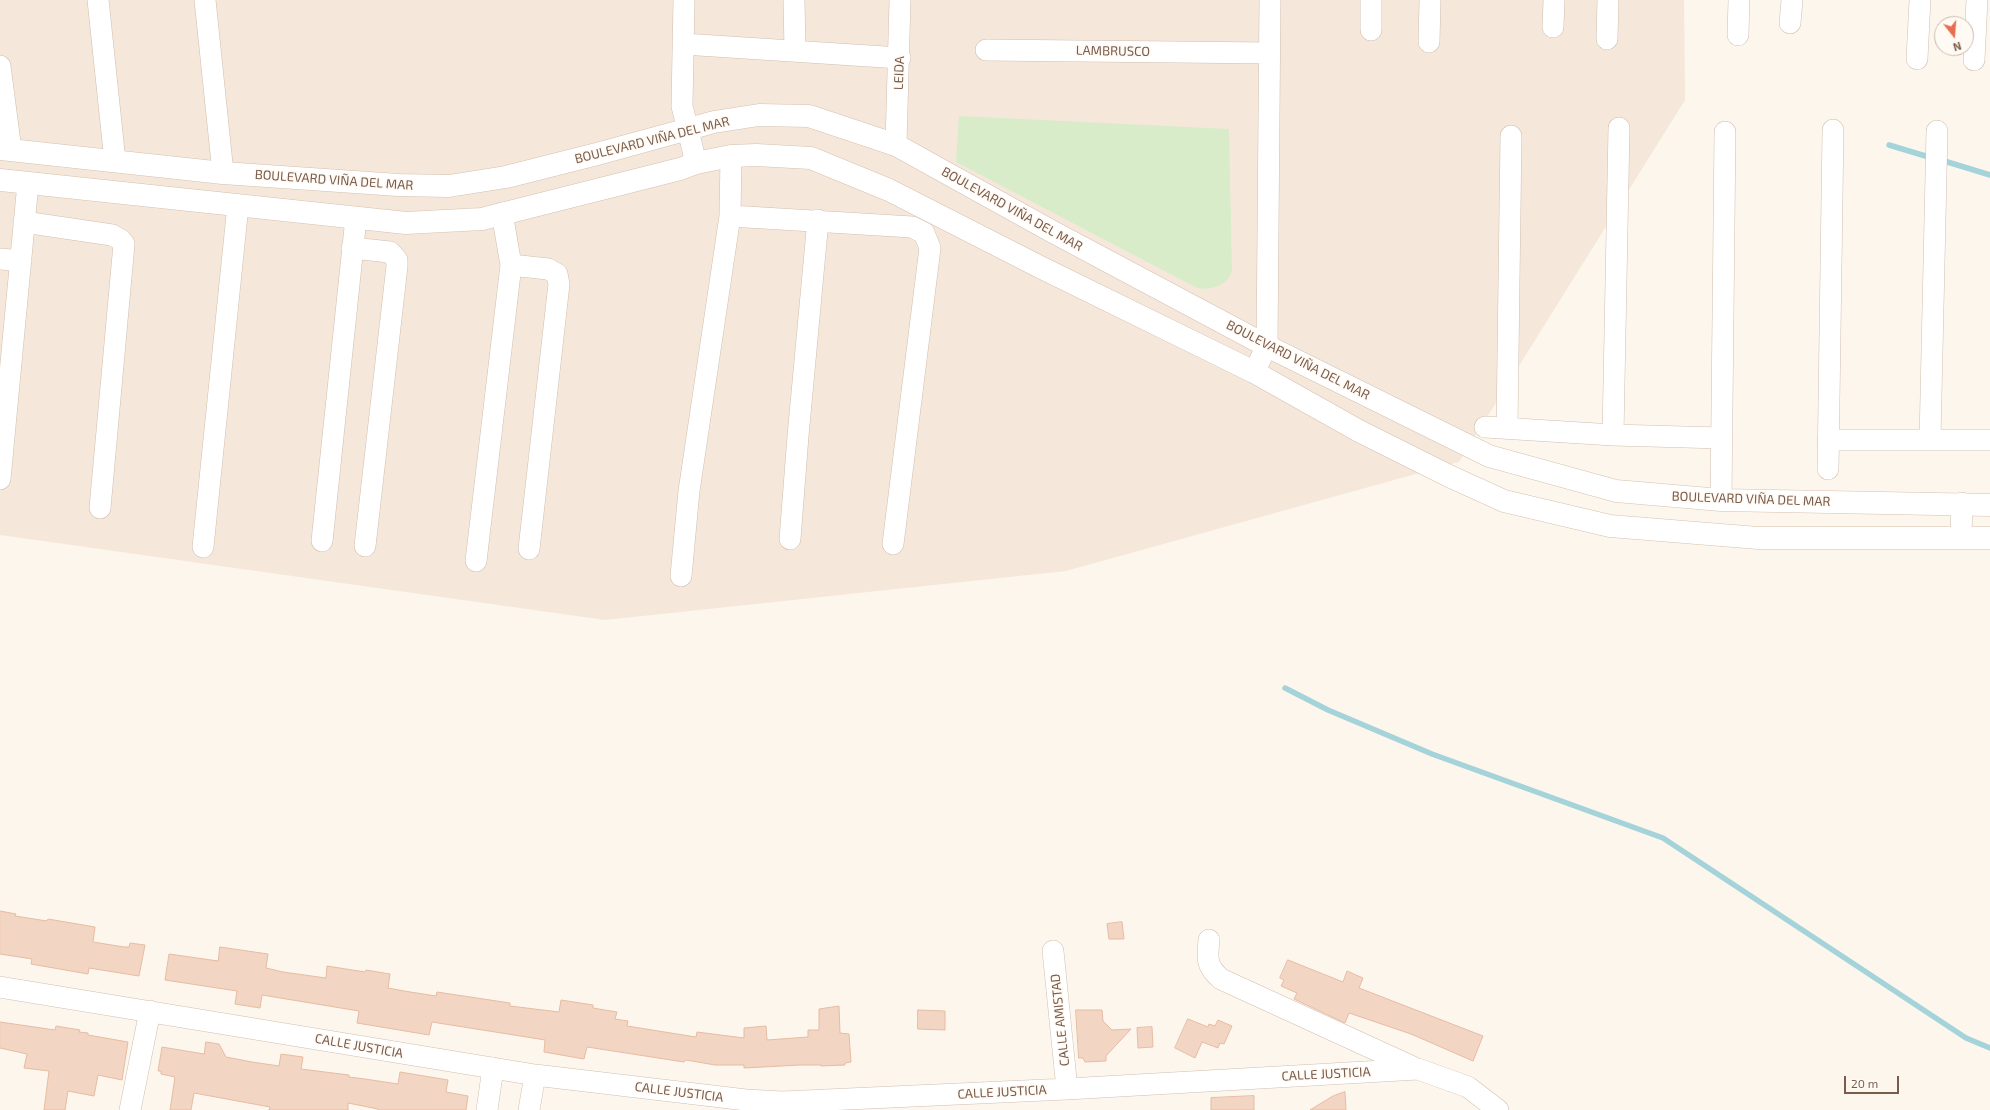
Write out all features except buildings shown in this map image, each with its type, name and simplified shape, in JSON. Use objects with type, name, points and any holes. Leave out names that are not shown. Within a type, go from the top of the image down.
[{"type":"street","points":[[98,0],[115,161]]},
{"type":"street","points":[[205,0],[223,173]]},
{"type":"street","points":[[684,0],[682,106],[696,163]]},
{"type":"street","points":[[794,0],[795,51]]},
{"type":"street","name":"LEIDA","points":[[896,145],[900,58],[900,0]]},
{"type":"street","points":[[1254,372],[1267,346],[1270,0]]},
{"type":"street","points":[[1370,30],[1371,0]]},
{"type":"street","points":[[1429,42],[1430,0]]},
{"type":"street","points":[[1553,27],[1554,0]]},
{"type":"street","points":[[1607,39],[1608,0]]},
{"type":"street","points":[[1738,35],[1739,0]]},
{"type":"street","points":[[1790,23],[1792,0]]},
{"type":"street","points":[[1917,59],[1920,0]]},
{"type":"street","points":[[1974,60],[1977,0]]},
{"type":"street","points":[[683,44],[900,58]]},
{"type":"street","name":"LAMBRUSCO","points":[[986,50],[1269,53]]},
{"type":"street","points":[[0,66],[7,144]]},
{"type":"street","name":"BOULEVARD VIÑA DEL MAR","points":[[7,144],[115,161],[223,173],[398,185],[449,186],[506,177],[687,129],[759,114],[809,116],[896,145],[1053,232],[1267,346],[1489,456],[1616,491],[1721,500],[1990,505]]},
{"type":"street","points":[[1613,435],[1619,128]]},
{"type":"street","points":[[1828,469],[1832,130]]},
{"type":"street","points":[[1930,440],[1937,131]]},
{"type":"street","points":[[1721,500],[1725,132]]},
{"type":"street","points":[[1507,428],[1511,136]]},
{"type":"street","points":[[0,180],[406,223],[448,222],[482,220],[502,213],[680,169],[696,163],[731,156],[756,155],[811,158],[889,190],[1040,267],[1254,372],[1359,431],[1449,476],[1504,501],[1610,526],[1758,538],[1961,536],[1990,538]]},
{"type":"street","points":[[681,576],[689,491],[730,216],[731,156]]},
{"type":"street","points":[[0,479],[5,367],[21,261],[28,183]]},
{"type":"street","points":[[203,547],[238,205]]},
{"type":"street","points":[[476,561],[511,265],[502,213]]},
{"type":"street","points":[[730,216],[818,220],[912,227],[924,234],[930,248],[892,544]]},
{"type":"street","points":[[322,542],[356,218]]},
{"type":"street","points":[[790,539],[818,220]]},
{"type":"street","points":[[24,222],[112,235],[121,240],[124,244],[100,508]]},
{"type":"street","points":[[352,248],[390,252],[397,260],[365,546]]},
{"type":"street","points":[[0,259],[21,261]]},
{"type":"street","points":[[511,265],[548,269],[557,274],[559,284],[529,549]]},
{"type":"street","points":[[1485,427],[1613,435],[1721,438]]},
{"type":"street","points":[[1828,440],[1990,440]]},
{"type":"street","points":[[1961,536],[1962,504]]},
{"type":"street","points":[[1209,940],[1207,961],[1212,972],[1221,979],[1418,1069]]},
{"type":"street","name":"CALLE AMISTAD","points":[[1053,951],[1067,1089]]},
{"type":"street","name":"CALLE JUSTICIA","points":[[0,987],[535,1075],[746,1100],[782,1102],[1067,1089],[1418,1069],[1468,1087],[1498,1110]]},
{"type":"street","points":[[130,1110],[150,1011]]},
{"type":"street","points":[[486,1110],[493,1068]]},
{"type":"street","points":[[529,1110],[535,1075]]},
{"type":"shaded area","points":[[0,0],[1684,0],[1685,100],[1459,462],[1066,571],[605,620],[0,535]]},
{"type":"green space","points":[[959,116],[1229,129],[1232,270],[1230,275],[1227,280],[1219,286],[1208,289],[1197,288],[956,162]]},
{"type":"waterway","points":[[1889,145],[1932,158]]},
{"type":"waterway","points":[[1941,160],[1990,175]]},
{"type":"waterway","points":[[1285,688],[1328,710],[1432,754],[1663,838],[1966,1038],[1990,1048]]}]
